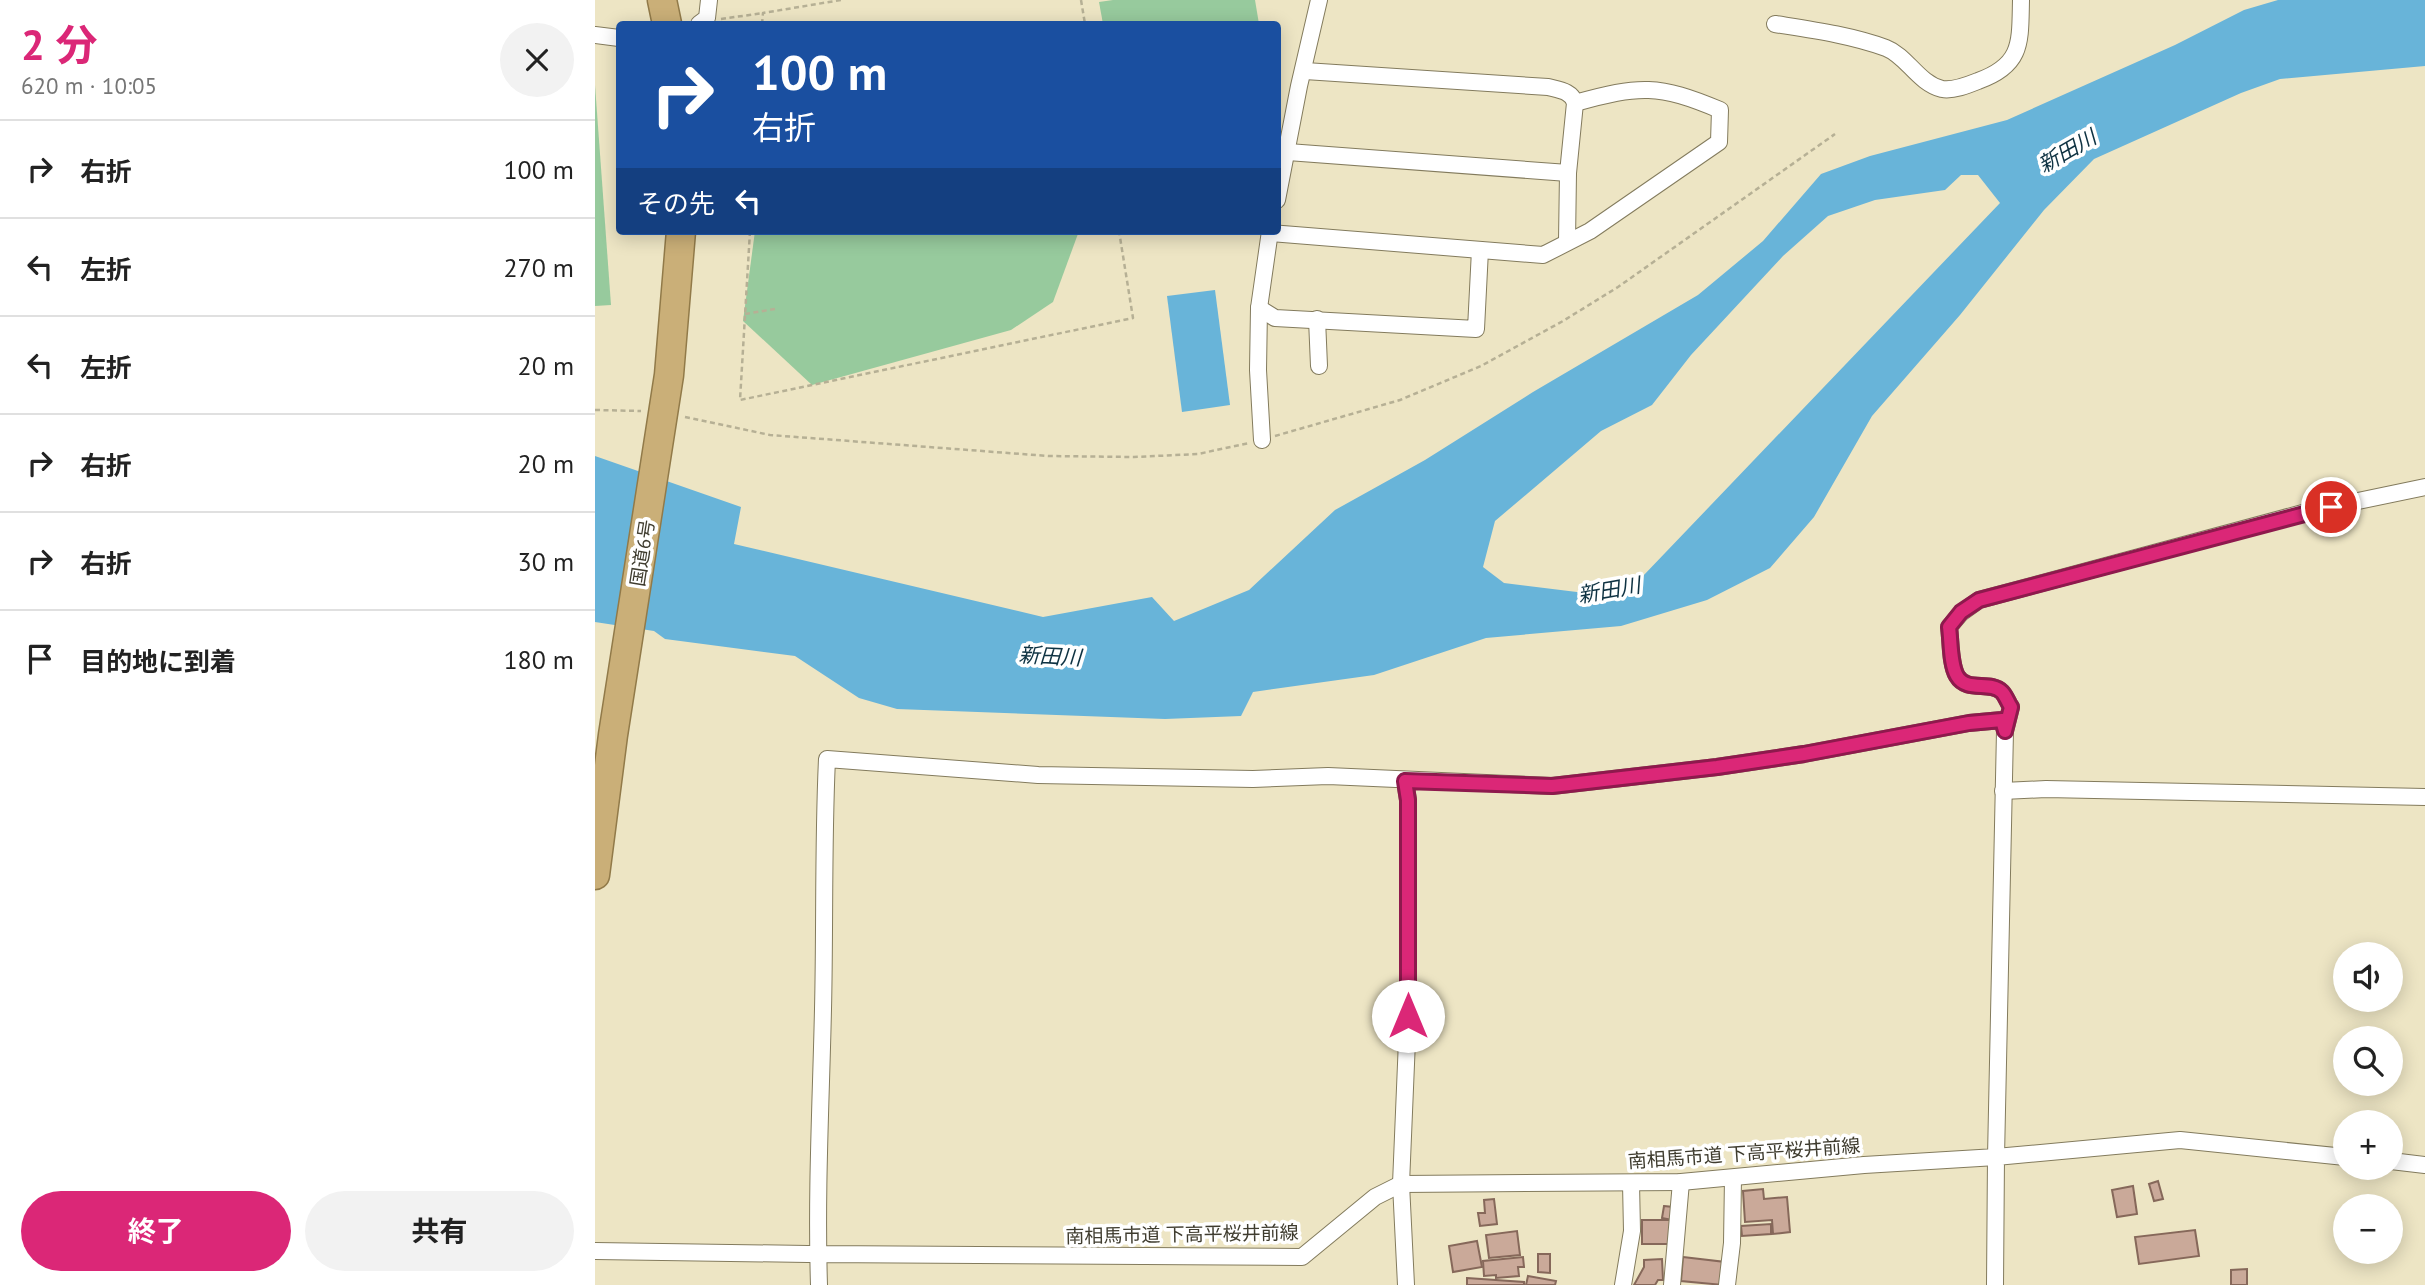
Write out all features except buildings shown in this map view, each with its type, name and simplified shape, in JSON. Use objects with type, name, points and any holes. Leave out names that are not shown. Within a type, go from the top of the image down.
[{"type":"highway","points":[[662,0],[666,21]]},
{"type":"highway","name":"国道6号","points":[[595,875],[674,338],[681,235]]},
{"type":"street","points":[[703,21],[709,0]]},
{"type":"street","points":[[1281,183],[1319,0]]},
{"type":"street","points":[[1776,24],[1869,42],[1900,56],[1913,71],[1942,89],[1962,88],[1992,76],[2005,68],[2015,57],[2021,0]]},
{"type":"street","points":[[595,35],[616,38]]},
{"type":"street","points":[[1304,71],[1548,88],[1566,92],[1576,103],[1568,173],[1567,241]]},
{"type":"street","points":[[1281,233],[1543,255],[1590,230],[1719,142],[1720,110],[1681,94],[1649,89],[1618,91],[1576,103]]},
{"type":"street","points":[[1288,152],[1568,173]]},
{"type":"street","points":[[1262,440],[1258,370],[1259,308],[1270,235]]},
{"type":"street","points":[[1259,308],[1275,318],[1476,329],[1480,250]]},
{"type":"street","points":[[1317,319],[1319,366]]},
{"type":"street","points":[[1995,1285],[2003,791],[2005,731],[2011,707],[2003,692],[1993,687],[1977,687],[1964,683],[1957,676],[1949,627],[1961,612],[1979,600],[2310,511],[2425,487]]},
{"type":"street","points":[[819,1285],[827,759],[901,767],[1038,775],[1253,779],[1328,776],[1552,786],[1742,764],[1969,723],[2002,720],[2005,731]]},
{"type":"street","points":[[1405,781],[1408,800],[1408,1016],[1401,1184],[1406,1285]]},
{"type":"street","points":[[2003,791],[2046,789],[2425,797]]},
{"type":"street","name":"南相馬市道 下高平桜井前線","points":[[595,1251],[1302,1258],[1375,1197],[1401,1184],[1681,1182],[2180,1140],[2333,1156]]},
{"type":"street","points":[[2403,1162],[2425,1165]]},
{"type":"street","points":[[1727,1285],[1732,1242],[1733,1178]]},
{"type":"street","points":[[1672,1285],[1681,1182]]},
{"type":"street","points":[[1623,1285],[1632,1231],[1631,1183]]},
{"type":"path","points":[[714,21],[841,0]]},
{"type":"path","points":[[1081,0],[1084,21]]},
{"type":"path","points":[[762,21],[763,13]]},
{"type":"path","points":[[595,410],[662,425],[1048,456],[1134,457],[1198,454],[1262,440],[1400,400],[1481,366],[1618,287],[1835,134]]},
{"type":"path","points":[[750,235],[740,400],[1133,318],[1120,235]]},
{"type":"path","points":[[745,314],[775,309]]},
{"type":"green space","points":[[1255,0],[1258,21],[1102,21],[1099,2]]},
{"type":"green space","points":[[595,85],[611,305],[595,306]]},
{"type":"green space","points":[[754,235],[1078,235],[1053,302],[1011,330],[812,385],[743,321]]},
{"type":"water","name":"新田川","points":[[2278,0],[2425,0],[2425,66],[2280,79],[2241,93],[2094,159],[2044,210],[1960,315],[1872,416],[1814,517],[1770,568],[1707,600],[1621,626],[1486,638],[1374,675],[1253,692],[1241,716],[1165,719],[897,709],[859,698],[795,656],[665,639],[654,631],[595,622],[595,456],[741,507],[734,544],[1043,617],[1152,597],[1174,621],[1249,590],[1335,510],[1425,460],[1533,392],[1698,295],[1763,241],[1821,174],[1870,156],[2007,120],[2175,45],[2244,10]],"holes":[[[1961,175],[1978,175],[2000,203],[1643,576],[1585,593],[1504,583],[1483,567],[1495,521],[1601,431],[1652,405],[1691,355],[1783,256],[1828,216],[1875,200],[1945,190]]]},
{"type":"water","points":[[1215,290],[1230,405],[1182,412],[1167,296]]},
{"type":"route","points":[[1408,1016],[1408,800],[1405,781],[1552,786],[1804,754],[1969,723],[2002,720],[2005,731],[2011,707],[2003,692],[1993,687],[1977,687],[1964,683],[1957,676],[1949,627],[1961,612],[1979,600],[2331,507]]}]
